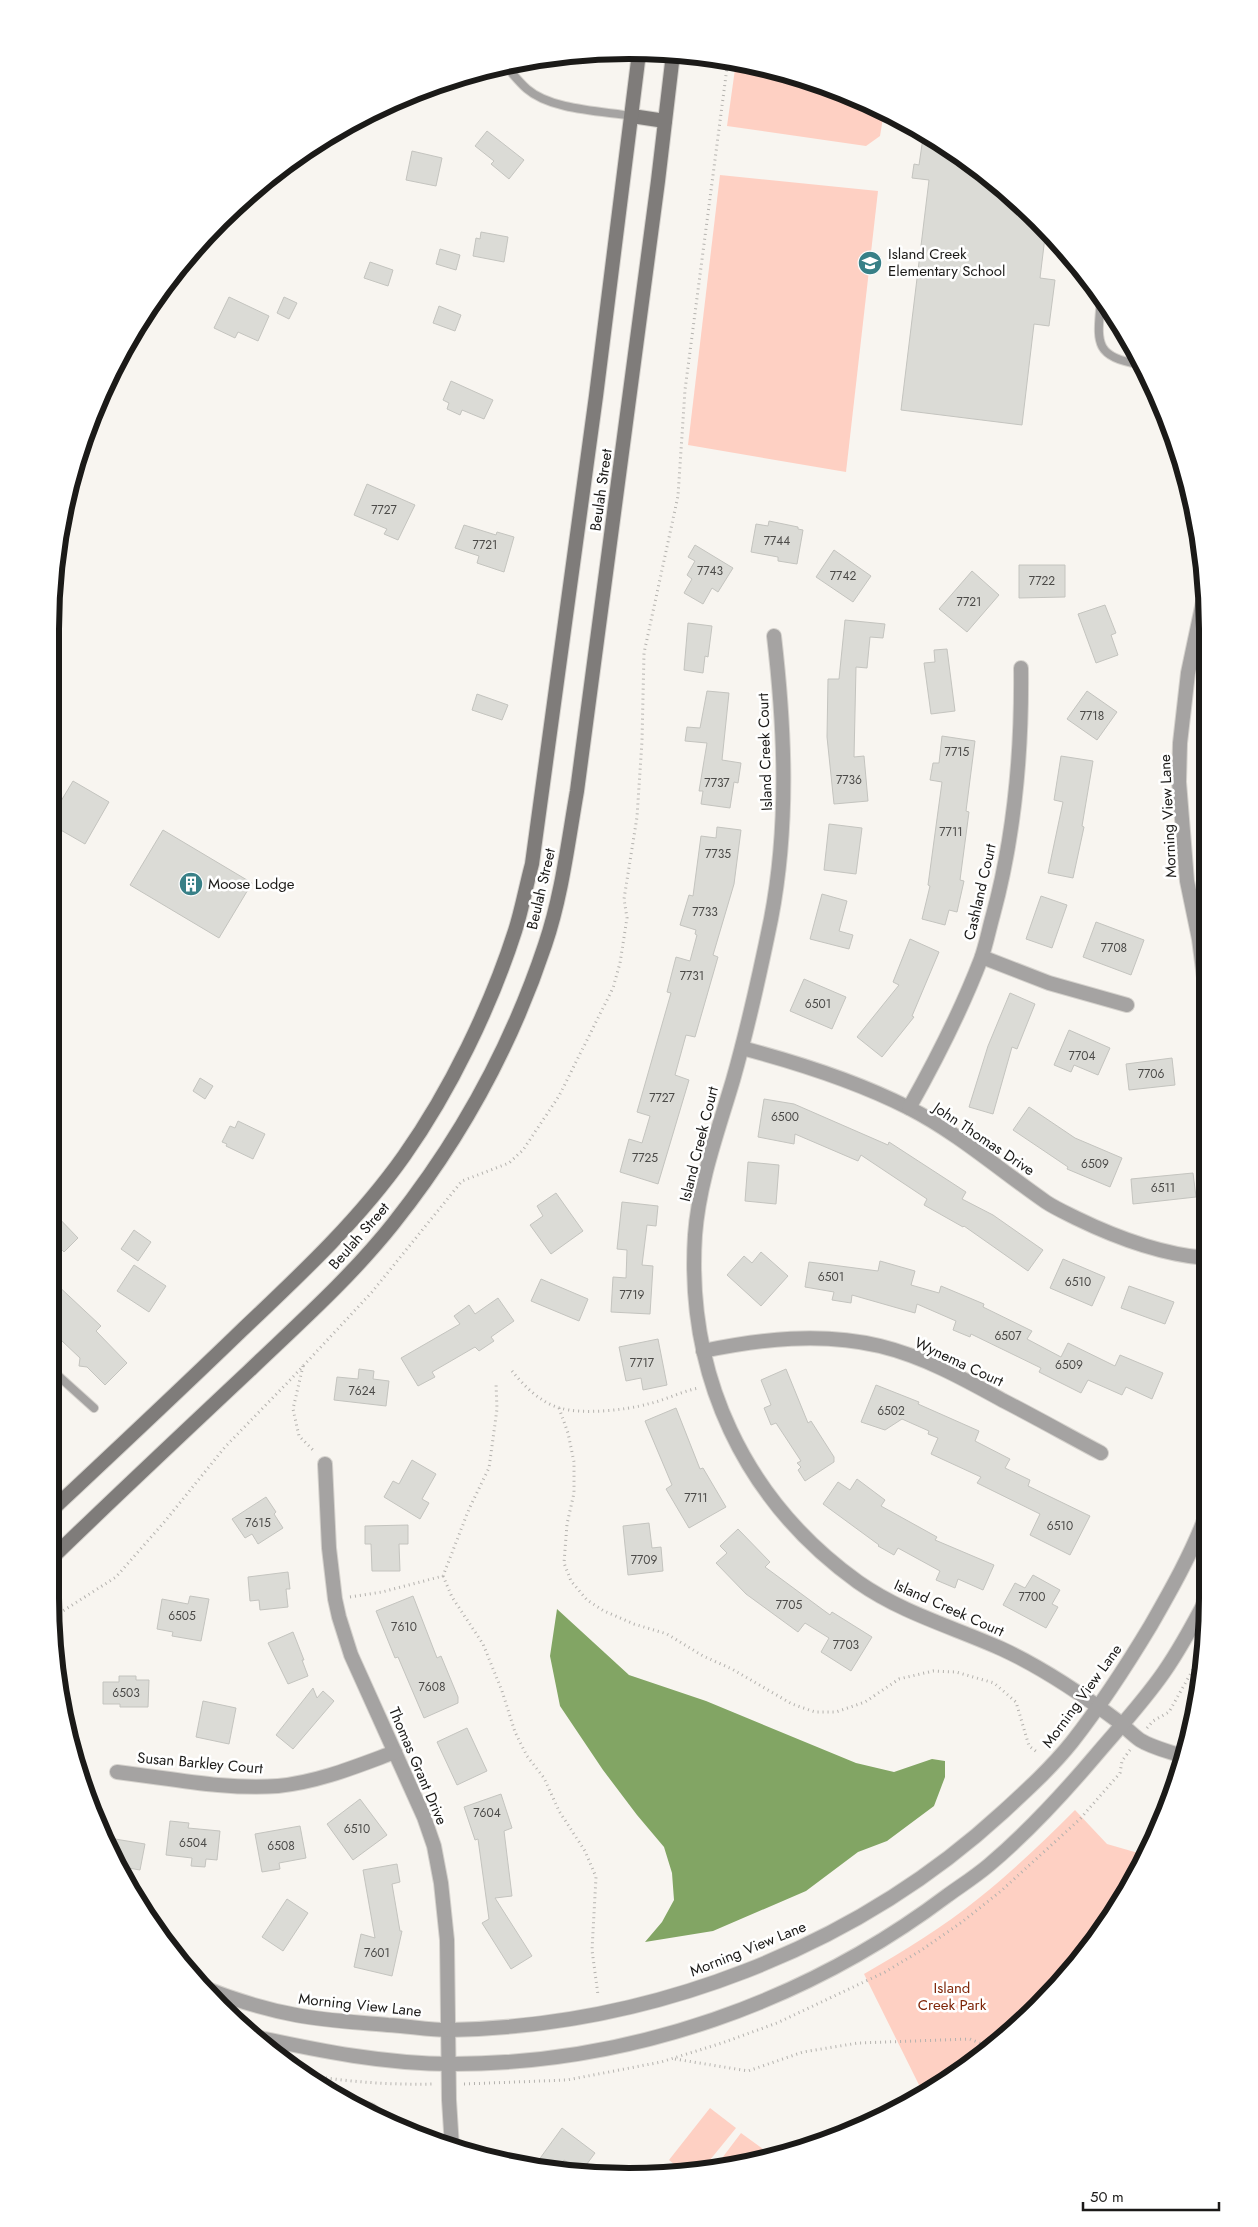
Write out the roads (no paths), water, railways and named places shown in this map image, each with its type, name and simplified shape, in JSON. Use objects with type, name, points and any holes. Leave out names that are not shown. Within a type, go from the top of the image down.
[{"type":"main road","name":"Beulah Street","points":[[59,1503],[295,1280],[364,1206],[405,1155],[436,1104],[467,1048],[495,985],[515,931],[532,864],[549,749],[638,59]]},
{"type":"main road","name":"Beulah Street","points":[[59,1551],[350,1273],[392,1226],[466,1121],[496,1066],[526,999],[546,942],[563,872],[578,791],[672,61]]},
{"type":"main road","points":[[632,116],[665,120]]},
{"type":"street","name":"Morning View Lane","points":[[1199,622],[1188,673],[1180,743],[1179,782],[1187,881],[1199,938]]},
{"type":"street","name":"Island Creek Court","points":[[774,636],[778,672],[784,783],[782,841],[771,916],[742,1048],[703,1184],[696,1233],[694,1291],[703,1351],[712,1386],[733,1438],[764,1491],[784,1516],[828,1559],[860,1583],[895,1605],[1003,1649],[1097,1706],[1122,1724],[1142,1742],[1177,1754]]},
{"type":"street","name":"Cashland Court","points":[[909,1108],[947,1040],[982,957],[999,894],[1014,819],[1022,725],[1021,668]]},
{"type":"street","points":[[982,957],[1049,982],[1096,994],[1126,1005]]},
{"type":"street","name":"John Thomas Drive","points":[[742,1048],[792,1062],[837,1078],[909,1108],[965,1143],[1048,1204],[1108,1233],[1156,1249],[1199,1257]]},
{"type":"street","name":"Wynema Court","points":[[703,1351],[745,1342],[793,1338],[824,1338],[878,1346],[916,1357],[953,1373],[1101,1453]]},
{"type":"street","name":"Thomas Grant Drive","points":[[325,1464],[329,1548],[335,1599],[351,1655],[424,1816],[434,1846],[441,1883],[447,1940],[447,2030],[450,2064],[449,2100],[452,2140]]},
{"type":"street","name":"Morning View Lane","points":[[218,1992],[254,2005],[298,2016],[447,2030],[534,2024],[635,2006],[727,1978],[818,1939],[903,1890],[945,1860],[983,1830],[1059,1756],[1072,1742],[1133,1654],[1164,1602],[1199,1530]]},
{"type":"street","points":[[269,2040],[342,2056],[450,2064],[539,2060],[640,2042],[732,2014],[823,1975],[908,1925],[988,1866],[1064,1792],[1122,1724],[1164,1672],[1199,1612]]},
{"type":"street","name":"Susan Barkley Court","points":[[117,1772],[236,1786],[277,1786],[336,1774],[396,1752]]},
{"type":"lane","points":[[511,72],[527,89],[545,99],[566,106],[632,116]]},
{"type":"lane","points":[[1100,309],[1099,341],[1105,353],[1120,362],[1133,363]]},
{"type":"lane","points":[[59,1376],[94,1408]]},
{"type":"place","name":"Island Creek Elementary School","points":[[870,263]]},
{"type":"place","name":"Moose Lodge","points":[[191,884]]},
{"type":"park label","name":"Island Creek Park","points":[[952,1996]]}]
